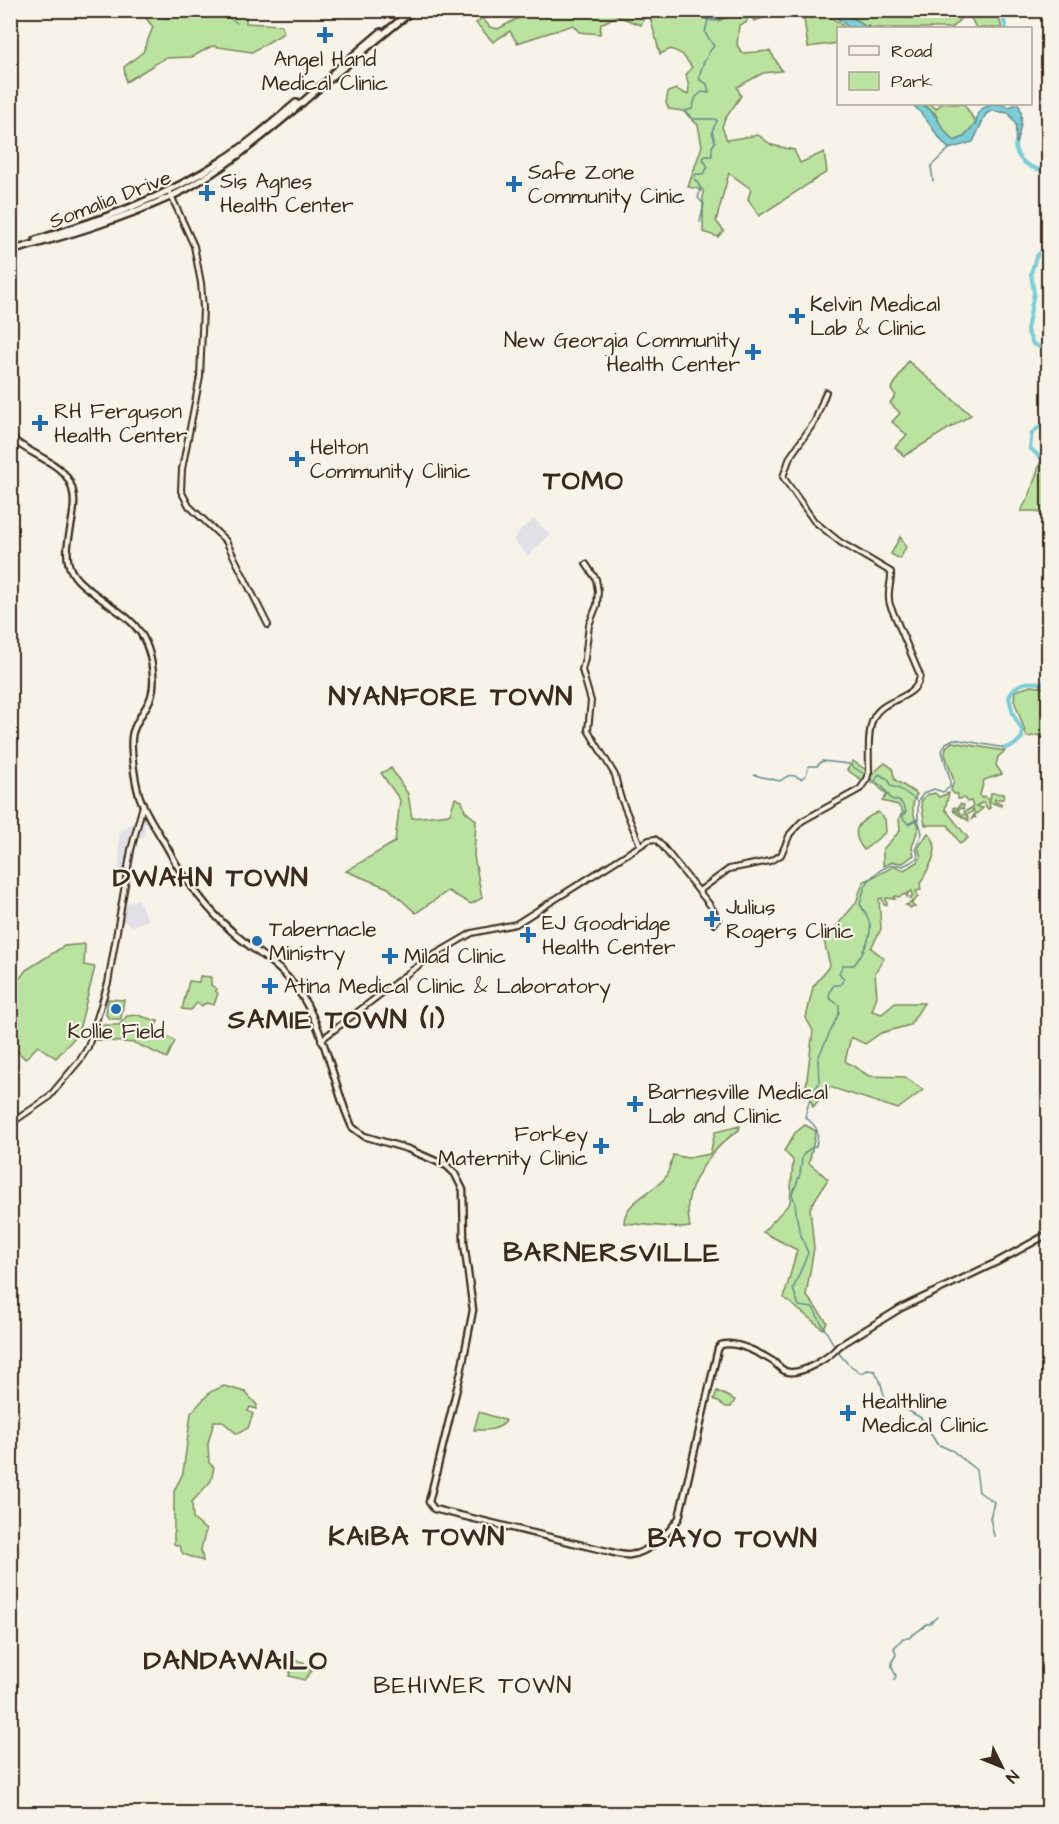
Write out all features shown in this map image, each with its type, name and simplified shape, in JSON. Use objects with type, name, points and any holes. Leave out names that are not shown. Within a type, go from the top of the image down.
[{"type":"main road","name":"Somalia Drive","points":[[170,194],[242,147],[408,10]]},
{"type":"main road","name":"Somalia Drive","points":[[10,249],[170,194],[221,166],[258,140],[413,10]]},
{"type":"main road","points":[[10,437],[28,451],[57,467],[67,477],[73,490],[75,504],[68,550],[71,572],[88,589],[132,621],[142,633],[149,650],[153,672],[153,692],[132,739],[136,781],[144,805],[179,868],[204,902],[238,937],[280,969],[297,990],[321,1040],[347,1115],[355,1131],[442,1163],[455,1174],[463,1191],[464,1243],[473,1310],[461,1372],[429,1502],[434,1509],[607,1551],[629,1555],[638,1553],[657,1541],[679,1518],[718,1349],[721,1345],[730,1343],[740,1346],[772,1361],[786,1371],[804,1370],[834,1353],[839,1346],[901,1308],[997,1262],[1048,1234]]},
{"type":"street","points":[[170,194],[194,246],[203,308],[200,377],[182,469],[181,491],[189,506],[226,541],[268,625]]},
{"type":"street","points":[[699,891],[729,869],[770,861],[781,855],[790,834],[802,821],[856,792],[869,772],[871,726],[874,717],[882,707],[918,686],[920,675],[890,605],[889,570],[840,542],[814,521],[783,477],[790,457],[815,421],[826,392]]},
{"type":"street","points":[[586,564],[596,579],[598,591],[597,605],[589,625],[582,670],[591,701],[588,730],[615,775],[620,796],[640,845]]},
{"type":"street","points":[[10,1124],[37,1106],[54,1091],[86,1053],[108,982],[131,850],[144,805]]},
{"type":"street","points":[[321,1040],[408,972],[434,955],[472,933],[516,924],[652,839],[659,842],[699,891],[718,919],[714,924]]},
{"type":"shaded area","points":[[534,519],[550,535],[528,556],[513,540],[524,526]]},
{"type":"shaded area","points":[[146,813],[144,836],[138,839],[132,875],[119,874],[119,833]]},
{"type":"shaded area","points":[[138,899],[148,920],[133,926],[121,920],[124,904]]},
{"type":"green space","points":[[140,11],[246,11],[246,23],[281,25],[284,33],[252,52],[212,46],[192,57],[165,58],[126,82],[124,67],[143,52],[153,27]]},
{"type":"green space","points":[[521,11],[689,11],[708,20],[718,21],[743,11],[821,11],[845,27],[837,27],[837,43],[808,47],[804,19],[775,14],[754,21],[749,14],[746,23],[739,25],[737,45],[742,53],[770,51],[782,71],[763,73],[737,87],[741,96],[722,127],[727,140],[758,135],[772,145],[794,150],[800,163],[824,152],[827,172],[759,216],[748,199],[751,189],[729,173],[716,221],[724,231],[718,237],[703,232],[703,190],[688,187],[702,146],[698,125],[683,111],[669,109],[666,103],[668,92],[676,89],[688,95],[686,75],[692,67],[682,54],[671,49],[660,54],[650,17],[645,16],[641,25],[617,16],[601,24],[600,34],[579,32],[573,25],[517,43],[510,31],[493,42],[476,23],[482,18],[490,27],[498,29],[522,16]]},
{"type":"green space","points":[[849,11],[879,11],[882,14],[908,18],[916,11],[991,11],[998,15],[1002,27],[976,27],[971,18],[962,17],[953,27],[866,27],[849,14]]},
{"type":"green space","points":[[924,105],[932,105],[936,109],[940,105],[965,105],[976,123],[964,137],[955,141],[945,134],[935,113]]},
{"type":"green space","points":[[908,361],[971,415],[904,456],[895,447],[907,435],[892,422],[900,413],[890,403],[896,395],[891,390]]},
{"type":"green space","points":[[1040,463],[1048,463],[1048,517],[1035,511],[1021,511],[1030,494]]},
{"type":"green space","points":[[900,537],[906,547],[900,559],[891,554]]},
{"type":"green space","points":[[1031,686],[1048,688],[1048,734],[1027,737],[1014,700],[1015,691]]},
{"type":"green space","points":[[952,742],[1005,751],[998,757],[996,765],[1002,774],[984,780],[980,795],[981,798],[985,796],[990,800],[991,793],[1004,794],[1003,799],[995,799],[995,802],[1001,803],[1001,806],[989,802],[990,808],[988,809],[983,802],[976,806],[983,808],[974,816],[976,818],[971,820],[975,813],[973,809],[967,815],[969,821],[956,813],[956,810],[954,812],[953,808],[957,809],[960,804],[964,805],[963,809],[960,808],[958,811],[962,815],[973,807],[971,801],[967,802],[964,798],[958,799],[958,794],[954,794],[951,790],[954,781],[945,754],[946,747]]},
{"type":"green space","points":[[853,761],[872,774],[885,763],[892,768],[895,780],[917,794],[913,814],[919,826],[912,847],[914,855],[903,863],[893,862],[883,866],[883,849],[900,831],[899,818],[903,812],[898,805],[882,801],[887,795],[876,784],[862,780],[847,770]]},
{"type":"green space","points":[[391,768],[408,794],[412,818],[450,814],[455,798],[462,801],[465,811],[476,820],[474,856],[482,898],[471,904],[448,891],[416,913],[388,888],[346,871],[395,842],[400,800],[381,773]]},
{"type":"green space","points":[[935,793],[939,797],[949,793],[945,809],[968,838],[960,844],[948,825],[925,825],[921,802],[926,795]]},
{"type":"green space","points":[[878,812],[885,819],[886,832],[864,850],[856,832],[861,823]]},
{"type":"green space","points":[[928,833],[933,839],[935,852],[920,884],[921,890],[916,891],[918,897],[911,904],[915,907],[910,908],[906,905],[912,902],[910,897],[914,896],[912,896],[912,891],[907,897],[906,894],[896,896],[895,899],[886,898],[887,905],[884,905],[882,898],[879,899],[881,929],[871,948],[884,958],[875,973],[877,996],[872,1011],[882,1014],[895,1003],[924,1003],[910,1025],[881,1033],[865,1044],[851,1037],[845,1061],[869,1076],[905,1077],[923,1090],[898,1109],[830,1087],[813,1107],[806,1087],[813,1031],[806,1018],[813,987],[830,965],[824,941],[856,903],[863,882],[895,866],[904,870],[918,862],[921,856],[918,848]]},
{"type":"green space","points":[[85,944],[84,965],[95,967],[78,1034],[56,1058],[38,1046],[25,1059],[11,1044],[11,990],[26,970],[64,946]]},
{"type":"green space","points":[[200,976],[211,977],[211,985],[217,989],[214,1005],[206,1003],[201,1006],[197,1003],[191,1010],[182,1009],[189,981],[199,982]]},
{"type":"green space","points":[[108,999],[124,1000],[121,1019],[111,1019],[106,1015]]},
{"type":"green space","points":[[137,1015],[158,1021],[155,1029],[175,1041],[167,1058],[135,1043],[95,1040],[100,1025],[119,1025],[127,1016]]},
{"type":"green space","points":[[805,1125],[816,1131],[809,1163],[828,1179],[810,1208],[814,1248],[806,1295],[827,1322],[823,1329],[784,1298],[797,1250],[763,1232],[790,1203],[793,1160],[784,1151],[795,1133]]},
{"type":"green space","points":[[740,1126],[739,1130],[714,1152],[694,1182],[688,1203],[690,1227],[624,1223],[625,1216],[634,1203],[665,1178],[673,1155],[687,1158],[710,1154],[715,1132]]},
{"type":"green space","points":[[224,1386],[245,1392],[257,1405],[256,1409],[250,1407],[248,1411],[253,1414],[248,1428],[237,1434],[222,1421],[214,1421],[208,1443],[209,1463],[214,1467],[211,1481],[192,1502],[193,1519],[206,1530],[201,1549],[203,1561],[183,1554],[179,1546],[174,1544],[174,1491],[183,1473],[191,1413],[210,1392]]},
{"type":"green space","points":[[717,1391],[735,1400],[731,1407],[726,1407],[714,1399]]},
{"type":"green space","points":[[479,1412],[506,1421],[495,1428],[474,1430]]},
{"type":"green space","points":[[293,1660],[304,1662],[303,1668],[312,1671],[304,1680],[289,1676]]},
{"type":"water","points":[[689,11],[734,11],[712,20]]},
{"type":"water","points":[[827,11],[849,12],[849,15],[866,27],[849,27]]},
{"type":"water","points":[[913,105],[921,105],[932,112],[955,141],[964,137],[976,123],[981,109],[991,105],[1009,107],[1018,105],[1021,120],[1015,149],[1016,125],[1009,113],[991,111],[986,114],[973,142],[949,149]]},
{"type":"waterway","points":[[150,10],[164,18],[173,18],[186,10]]},
{"type":"waterway","points":[[212,10],[216,16],[225,15],[237,23]]},
{"type":"waterway","points":[[997,10],[1006,27]]},
{"type":"waterway","points":[[700,222],[704,204],[698,198],[701,188],[694,178],[696,174],[703,174],[708,167],[703,159],[705,156],[712,156],[712,147],[715,142],[712,131],[717,121],[715,119],[693,119],[685,111],[692,109],[696,97],[702,92],[709,93],[707,84],[700,80],[704,62],[714,46],[705,33],[708,20]]},
{"type":"waterway","points":[[1015,145],[1018,156],[1026,164],[1048,171]]},
{"type":"waterway","points":[[933,181],[931,166],[950,148]]},
{"type":"waterway","points":[[1048,249],[1043,250],[1036,257],[1031,273],[1034,293],[1027,330],[1033,344],[1048,351]]},
{"type":"waterway","points":[[1048,424],[1043,424],[1032,433],[1030,448],[1042,459],[1048,459]]},
{"type":"waterway","points":[[1005,748],[1013,746],[1022,738],[1022,730],[1013,714],[1009,697],[1013,691],[1021,684],[1048,684]]},
{"type":"waterway","points":[[835,1347],[813,1308],[799,1306],[793,1289],[808,1253],[799,1228],[792,1194],[800,1174],[802,1157],[806,1151],[816,1146],[817,1141],[816,1129],[805,1117],[810,1098],[819,1083],[818,1058],[839,1013],[839,1005],[829,998],[830,991],[834,985],[840,985],[844,979],[839,973],[843,965],[854,965],[869,938],[869,921],[860,904],[866,885],[882,869],[893,865],[903,866],[918,856],[916,848],[922,833],[918,819],[918,801],[924,793],[934,789],[943,792],[950,787],[942,751],[946,743],[954,739],[1005,748]]},
{"type":"waterway","points":[[754,775],[780,781],[790,776],[801,779],[806,775],[809,766],[817,766],[822,761],[849,764],[883,787],[891,799],[901,802],[906,811],[902,817],[908,824],[918,819]]},
{"type":"waterway","points":[[875,781],[879,774],[889,780],[890,786],[900,789],[916,800]]},
{"type":"waterway","points":[[838,1352],[847,1363],[861,1373],[868,1370],[875,1371],[886,1402],[897,1404],[921,1418],[937,1444],[953,1451],[976,1470],[979,1492],[994,1502],[990,1518],[994,1536]]},
{"type":"waterway","points":[[894,1680],[896,1676],[892,1668],[896,1655],[894,1648],[903,1638],[909,1638],[937,1617]]},
{"type":"place","name":"Angel Hand Medical Clinic","points":[[325,35]]},
{"type":"place","name":"Safe Zone Community Cinic","points":[[514,184]]},
{"type":"place","name":"Sis Agnes Health Center","points":[[207,193]]},
{"type":"place","name":"Kelvin Medical Lab & Clinic","points":[[797,316]]},
{"type":"place","name":"New Georgia Community Health Center","points":[[753,352]]},
{"type":"place","name":"RH Ferguson Health Center","points":[[40,423]]},
{"type":"place","name":"Helton Community Clinic","points":[[297,459]]},
{"type":"place","name":"Julius Rogers Clinic","points":[[712,919]]},
{"type":"place","name":"EJ Goodridge Health Center","points":[[528,935]]},
{"type":"place","name":"Tabernacle Ministry","points":[[257,941]]},
{"type":"place","name":"Milad Clinic","points":[[390,956]]},
{"type":"place","name":"Atina Medical Clinic & Laboratory","points":[[270,986]]},
{"type":"place","name":"Kollie Field","points":[[116,1009]]},
{"type":"place","name":"Barnesville Medical Lab and Clinic","points":[[635,1104]]},
{"type":"place","name":"Forkey Maternity Clinic","points":[[601,1146]]},
{"type":"place","name":"Healthline Medical Clinic","points":[[848,1413]]},
{"type":"district","name":"TOMO","points":[[584,480]]},
{"type":"district","name":"NYANFORE TOWN","points":[[451,696]]},
{"type":"district","name":"DWAHN TOWN","points":[[211,877]]},
{"type":"district","name":"SAMIE TOWN (1)","points":[[337,1019]]},
{"type":"district","name":"BARNERSVILLE","points":[[612,1252]]},
{"type":"district","name":"KAIBA TOWN","points":[[417,1536]]},
{"type":"district","name":"BAYO TOWN","points":[[733,1538]]},
{"type":"district","name":"DANDAWAILO","points":[[236,1660]]},
{"type":"district","name":"BEHIWER TOWN","points":[[473,1685]]}]
